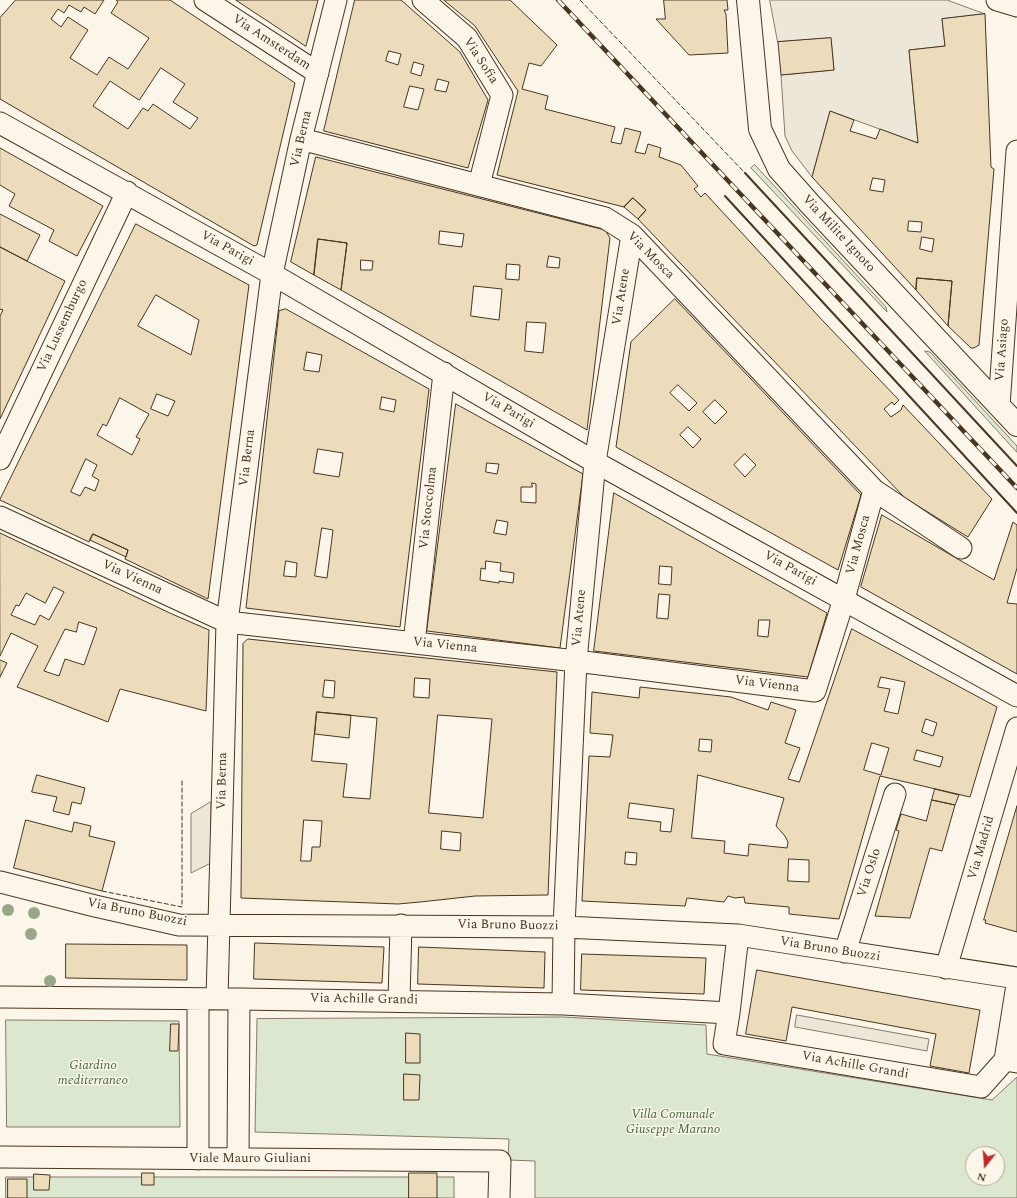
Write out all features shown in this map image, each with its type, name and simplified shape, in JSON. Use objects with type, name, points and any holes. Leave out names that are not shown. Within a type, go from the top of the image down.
[{"type":"street","name":"Via Amsterdam","points":[[205,0],[318,73]]},
{"type":"street","name":"Via Berna","points":[[198,1159],[208,999],[219,924],[227,622],[272,274],[301,139],[336,0]]},
{"type":"street","name":"Via Sofia","points":[[423,0],[467,38],[502,95],[479,185]]},
{"type":"street","name":"Via Milite Ignoto","points":[[748,0],[760,129],[778,169],[1017,425]]},
{"type":"street","points":[[997,0],[1017,6]]},
{"type":"street","name":"Via Parigi","points":[[0,123],[127,192],[272,274],[595,462],[1017,696]]},
{"type":"street","name":"Via Mosca","points":[[301,139],[605,218],[632,235],[874,490],[961,548]]},
{"type":"street","name":"Via Asiago","points":[[999,406],[1017,151]]},
{"type":"street","name":"Via Lussemburgo","points":[[0,459],[127,192]]},
{"type":"street","name":"Via Atene","points":[[563,1004],[564,927],[576,661],[595,462],[632,235]]},
{"type":"street","name":"Via Stoccolma","points":[[414,643],[444,373]]},
{"type":"street","name":"Via Mosca","points":[[844,599],[874,490]]},
{"type":"street","name":"Via Vienna","points":[[0,517],[227,622],[576,661],[815,691],[844,599]]},
{"type":"street","name":"Via Madrid","points":[[946,968],[1017,728]]},
{"type":"street","name":"Via Oslo","points":[[845,952],[895,794]]},
{"type":"street","name":"Via Bruno Buozzi","points":[[0,882],[95,906],[180,925],[219,924],[564,927],[738,935],[1017,978]]},
{"type":"street","points":[[400,926],[400,1001]]},
{"type":"street","name":"Via Achille Grandi","points":[[738,935],[724,1044],[981,1087],[1011,1061],[1017,985]]},
{"type":"street","name":"Via Achille Grandi","points":[[0,997],[563,1004],[729,1013]]},
{"type":"street","points":[[238,1159],[239,999]]},
{"type":"street","name":"Viale Mauro Giuliani","points":[[0,1157],[500,1161],[499,1198]]},
{"type":"green space","points":[[755,165],[886,307],[887,312],[751,168]]},
{"type":"green space","points":[[925,351],[930,352],[1017,446],[1017,452]]},
{"type":"green space","name":"Villa Comunale Giuseppe Marano","points":[[563,1017],[706,1025],[707,1054],[992,1100],[1017,1077],[1017,1198],[535,1198],[535,1161],[508,1160],[509,1139],[255,1132],[257,1019]]},
{"type":"green space","name":"Giardino mediterraneo","points":[[6,1020],[179,1021],[180,1127],[7,1127]]},
{"type":"green space","points":[[6,1177],[454,1177],[454,1198],[6,1198]]},
{"type":"shaded area","points":[[770,0],[947,0],[985,14],[942,19],[945,46],[909,50],[918,143],[830,111],[812,177],[792,151],[785,136],[781,75],[834,70],[831,38],[778,42]]},
{"type":"shaded area","points":[[211,802],[211,863],[191,873],[191,814]]},
{"type":"shaded area","points":[[797,1015],[929,1039],[927,1051],[795,1027]]},
{"type":"building","points":[[16,0],[104,0],[95,14],[84,7],[81,12],[69,5],[64,13],[58,9],[51,19],[61,27],[68,17],[88,30],[70,58],[97,75],[109,57],[128,69],[149,38],[111,13],[118,2],[116,0],[170,0],[295,83],[257,245],[254,246],[0,99],[0,18]],"holes":[[[161,68],[185,84],[173,102],[198,118],[190,129],[153,104],[148,111],[143,108],[128,129],[93,106],[110,81],[139,100]]]},
{"type":"building","points":[[236,0],[318,0],[306,46]]},
{"type":"building","points":[[355,0],[401,0],[460,52],[488,100],[468,168],[324,131]],"holes":[[[389,51],[401,54],[398,65],[386,61]],[[414,62],[424,65],[421,76],[411,73]],[[438,79],[449,82],[446,92],[435,90]],[[410,86],[424,89],[418,110],[404,107]]]},
{"type":"building","points":[[444,0],[510,0],[557,45],[541,66],[529,63],[522,89],[548,96],[545,109],[615,127],[611,142],[621,144],[625,128],[641,132],[635,152],[645,154],[648,144],[661,148],[659,157],[681,165],[698,186],[694,189],[701,197],[705,193],[823,321],[899,400],[894,405],[892,402],[884,409],[891,417],[901,410],[903,405],[992,499],[968,537],[905,498],[638,219],[646,210],[633,198],[624,207],[497,175],[518,91],[475,26]]},
{"type":"building","points":[[664,0],[727,0],[728,10],[724,10],[726,14],[728,53],[689,55],[656,19],[665,19]]},
{"type":"building","points":[[985,14],[991,167],[994,169],[979,345],[974,348],[971,348],[948,326],[952,281],[917,278],[916,290],[812,177],[830,111],[854,120],[850,131],[876,139],[880,129],[918,143],[909,50],[945,46],[942,19]],"holes":[[[873,178],[885,180],[883,192],[870,190]],[[909,221],[922,222],[921,232],[908,231]],[[922,237],[934,239],[932,252],[920,249]]]},
{"type":"building","points":[[831,38],[834,70],[781,75],[778,42]]},
{"type":"building","points":[[0,148],[103,206],[77,256],[49,241],[54,230],[9,206],[15,194],[0,185]]},
{"type":"building","points":[[316,157],[605,230],[610,238],[587,430],[341,290],[347,243],[318,239],[314,275],[291,262]],"holes":[[[440,231],[464,234],[462,247],[439,244]],[[549,256],[560,258],[559,268],[547,267]],[[361,260],[373,261],[372,270],[361,270]],[[507,264],[520,265],[519,280],[506,279]],[[474,286],[502,289],[499,320],[471,316]],[[527,322],[546,323],[543,353],[525,351]]]},
{"type":"building","points":[[633,198],[646,210],[638,219],[624,207]]},
{"type":"building","points":[[0,214],[40,235],[27,261],[0,247]]},
{"type":"building","points":[[136,224],[249,285],[208,599],[125,559],[128,550],[93,534],[89,542],[0,500]],"holes":[[[156,295],[199,320],[191,355],[138,326]],[[157,394],[175,401],[168,416],[151,409]],[[120,398],[149,414],[136,437],[140,439],[132,455],[97,435],[103,424],[106,426]],[[86,459],[97,465],[92,476],[99,480],[95,491],[85,487],[80,496],[71,492]]]},
{"type":"building","points":[[318,239],[347,243],[341,290],[314,275]]},
{"type":"building","points":[[0,247],[65,281],[0,419],[0,316],[3,310],[0,309]]},
{"type":"building","points":[[917,278],[952,281],[948,326],[916,290]]},
{"type":"building","points":[[675,299],[861,495],[838,570],[616,447],[631,342]],"holes":[[[678,385],[697,403],[689,411],[670,393]],[[715,400],[727,412],[715,424],[703,412]],[[688,427],[701,439],[693,448],[680,435]],[[745,454],[756,465],[745,477],[734,465]]]},
{"type":"building","points":[[286,309],[429,389],[400,627],[246,608],[279,311]],"holes":[[[307,352],[322,355],[319,372],[304,370]],[[382,397],[396,400],[394,412],[380,409]],[[318,449],[343,453],[339,477],[314,473]],[[322,528],[333,530],[327,578],[315,576]],[[286,561],[297,563],[296,577],[284,576]]]},
{"type":"building","points":[[456,404],[583,474],[560,648],[427,631]],"holes":[[[487,463],[499,464],[497,474],[486,472]],[[532,483],[536,484],[536,503],[521,502],[521,487],[532,487]],[[497,520],[508,522],[506,535],[494,533]],[[486,561],[501,563],[500,571],[514,573],[513,583],[499,581],[499,583],[480,580],[481,568],[485,569]]]},
{"type":"building","points":[[614,493],[827,613],[808,677],[594,651]],"holes":[[[660,566],[672,567],[671,585],[659,584]],[[659,594],[670,595],[668,619],[657,618]],[[759,620],[770,620],[768,637],[758,636]]]},
{"type":"building","points":[[882,515],[994,580],[1013,522],[1017,525],[1017,568],[1007,603],[1017,604],[1017,674],[861,587]]},
{"type":"building","points":[[0,533],[209,630],[206,711],[120,689],[108,722],[17,687],[38,646],[11,633],[0,656]],"holes":[[[54,587],[64,592],[49,620],[40,615],[35,625],[11,615],[16,605],[19,606],[26,593],[45,603]],[[79,622],[97,628],[84,665],[65,659],[59,676],[44,671],[65,629],[76,632]]]},
{"type":"building","points":[[93,534],[128,550],[126,557],[90,540]]},
{"type":"building","points":[[852,629],[997,707],[970,797],[880,776],[839,919],[789,914],[789,907],[745,903],[744,897],[735,898],[728,896],[724,902],[687,898],[685,906],[582,901],[589,756],[610,757],[613,735],[590,733],[592,692],[639,698],[640,687],[731,697],[768,710],[771,702],[796,710],[785,743],[800,748],[788,779],[799,782]],"holes":[[[881,677],[905,682],[898,714],[884,711],[890,689],[878,687]],[[926,719],[937,723],[933,736],[922,732]],[[700,739],[712,740],[711,752],[699,751]],[[872,743],[889,748],[881,775],[864,770]],[[917,750],[943,757],[940,767],[914,760]],[[698,775],[784,798],[776,826],[785,836],[788,842],[787,848],[749,844],[748,856],[724,853],[725,841],[692,838]],[[630,803],[674,809],[671,832],[660,831],[661,822],[628,818]],[[626,852],[637,853],[636,865],[625,864]],[[789,859],[809,860],[809,882],[788,881]]]},
{"type":"building","points":[[248,639],[557,672],[548,895],[475,896],[398,904],[241,898],[243,644]],"holes":[[[415,678],[430,679],[429,698],[414,697]],[[325,680],[335,681],[334,698],[323,697]],[[317,712],[377,718],[370,799],[343,797],[347,764],[312,761]],[[438,715],[492,719],[483,818],[429,813]],[[304,820],[322,821],[320,847],[312,847],[311,861],[301,861]],[[442,831],[461,833],[460,851],[441,849]]]},
{"type":"building","points":[[0,660],[7,663],[0,677]]},
{"type":"building","points":[[317,712],[351,715],[349,738],[315,734]]},
{"type":"building","points":[[37,775],[85,788],[81,804],[72,802],[69,815],[53,811],[57,797],[32,792]]},
{"type":"building","points":[[935,789],[959,795],[955,805],[932,800]]},
{"type":"building","points":[[932,800],[955,805],[942,851],[930,848],[910,918],[875,916],[899,831],[896,830],[901,814],[926,821]]},
{"type":"building","points":[[1017,806],[1017,932],[985,923],[986,920],[984,920]]},
{"type":"building","points":[[26,820],[72,832],[74,822],[91,826],[89,836],[115,842],[102,891],[14,868]]},
{"type":"building","points":[[255,943],[384,947],[382,983],[254,979]]},
{"type":"building","points":[[66,944],[187,945],[187,980],[66,978]]},
{"type":"building","points":[[419,947],[545,952],[544,988],[418,984]]},
{"type":"building","points":[[582,954],[706,958],[704,994],[581,990]]},
{"type":"building","points":[[757,970],[980,1010],[969,1073],[930,1066],[936,1034],[792,1007],[786,1041],[746,1034]]},
{"type":"building","points":[[171,1024],[179,1024],[178,1051],[170,1051]]},
{"type":"building","points":[[406,1033],[420,1034],[420,1063],[406,1063]]},
{"type":"building","points":[[404,1074],[420,1075],[419,1100],[404,1100]]},
{"type":"building","points":[[142,1173],[154,1173],[154,1185],[142,1185]]},
{"type":"building","points":[[409,1173],[437,1173],[437,1198],[409,1198]]},
{"type":"building","points":[[34,1174],[50,1175],[49,1190],[34,1190]]},
{"type":"building","points":[[8,1179],[27,1179],[27,1198],[8,1198]]},
{"type":"railway","points":[[558,0],[1017,488]]},
{"type":"fence","points":[[580,0],[745,173]]},
{"type":"fence","points":[[102,891],[182,907],[182,780]]},
{"type":"wall","points":[[745,173],[1017,466]]},
{"type":"wall","points":[[725,196],[1017,513]]}]
